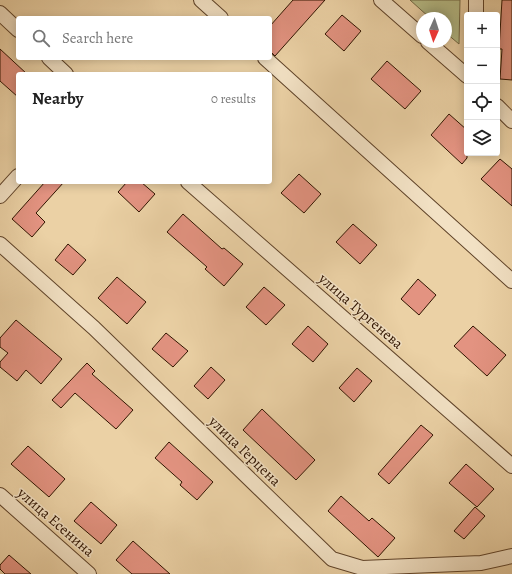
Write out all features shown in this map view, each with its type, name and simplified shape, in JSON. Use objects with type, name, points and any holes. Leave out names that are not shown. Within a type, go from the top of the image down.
[{"type":"street","points":[[201,0],[219,16]]},
{"type":"street","points":[[381,0],[416,31]]},
{"type":"street","points":[[476,0],[476,12]]},
{"type":"street","points":[[0,13],[16,28]]},
{"type":"street","points":[[435,48],[464,73]]},
{"type":"street","points":[[51,60],[64,72]]},
{"type":"street","points":[[267,60],[512,281]]},
{"type":"street","points":[[500,109],[512,121]]},
{"type":"street","points":[[0,196],[16,178]]},
{"type":"street","name":"улица Тургенева","points":[[190,184],[512,466]]},
{"type":"street","name":"улица Герцена","points":[[0,244],[94,328],[332,559],[362,568],[482,563],[512,556]]},
{"type":"street","name":"улица Есенина","points":[[0,495],[90,574]]},
{"type":"green space","points":[[410,0],[460,0],[459,44],[452,38],[452,12],[423,12]]},
{"type":"building","points":[[293,0],[325,0],[275,56],[272,53],[272,24]]},
{"type":"building","points":[[502,0],[512,0],[512,80],[500,79],[502,49],[500,49]]},
{"type":"building","points":[[342,15],[361,31],[344,51],[325,34]]},
{"type":"building","points":[[0,49],[25,72],[16,72],[16,95],[0,81]]},
{"type":"building","points":[[387,61],[421,91],[405,109],[371,79]]},
{"type":"building","points":[[449,114],[464,127],[464,156],[467,156],[467,158],[462,164],[431,135]]},
{"type":"building","points":[[500,159],[512,169],[512,206],[481,179]]},
{"type":"building","points":[[299,174],[321,194],[304,213],[281,193]]},
{"type":"building","points":[[43,184],[62,184],[36,213],[45,222],[32,237],[12,219]]},
{"type":"building","points":[[125,184],[143,184],[155,194],[139,212],[118,192]]},
{"type":"building","points":[[183,214],[222,249],[224,248],[243,264],[224,286],[205,269],[207,267],[167,232]]},
{"type":"building","points":[[353,224],[377,245],[360,264],[336,242]]},
{"type":"building","points":[[68,244],[86,260],[73,275],[55,260]]},
{"type":"building","points":[[117,277],[146,302],[127,324],[98,298]]},
{"type":"building","points":[[418,279],[436,295],[419,315],[401,299]]},
{"type":"building","points":[[264,287],[285,305],[266,325],[246,307]]},
{"type":"building","points":[[16,320],[62,359],[41,384],[26,370],[17,381],[0,367],[0,362],[8,353],[0,347],[0,338]]},
{"type":"building","points":[[308,326],[328,344],[313,362],[292,344]]},
{"type":"building","points":[[473,326],[506,355],[487,376],[454,346]]},
{"type":"building","points":[[166,333],[188,351],[173,367],[152,349]]},
{"type":"building","points":[[87,363],[95,371],[92,374],[133,410],[116,429],[75,393],[61,408],[52,400]]},
{"type":"building","points":[[211,367],[225,380],[208,399],[194,386]]},
{"type":"building","points":[[357,368],[372,381],[354,402],[339,388]]},
{"type":"building","points":[[262,409],[315,460],[296,480],[243,430]]},
{"type":"building","points":[[421,425],[433,435],[389,484],[378,474]]},
{"type":"building","points":[[169,442],[213,482],[197,500],[180,485],[182,482],[155,458]]},
{"type":"building","points":[[28,446],[65,479],[49,497],[11,464]]},
{"type":"building","points":[[466,464],[494,489],[477,507],[449,483]]},
{"type":"building","points":[[341,496],[369,521],[372,518],[395,538],[378,557],[328,511]]},
{"type":"building","points":[[91,502],[117,525],[101,544],[74,521]]},
{"type":"building","points":[[475,507],[485,516],[464,539],[454,531]]},
{"type":"building","points":[[133,541],[170,574],[132,574],[116,560]]},
{"type":"building","points":[[9,555],[31,574],[5,574],[0,569],[0,565]]}]
